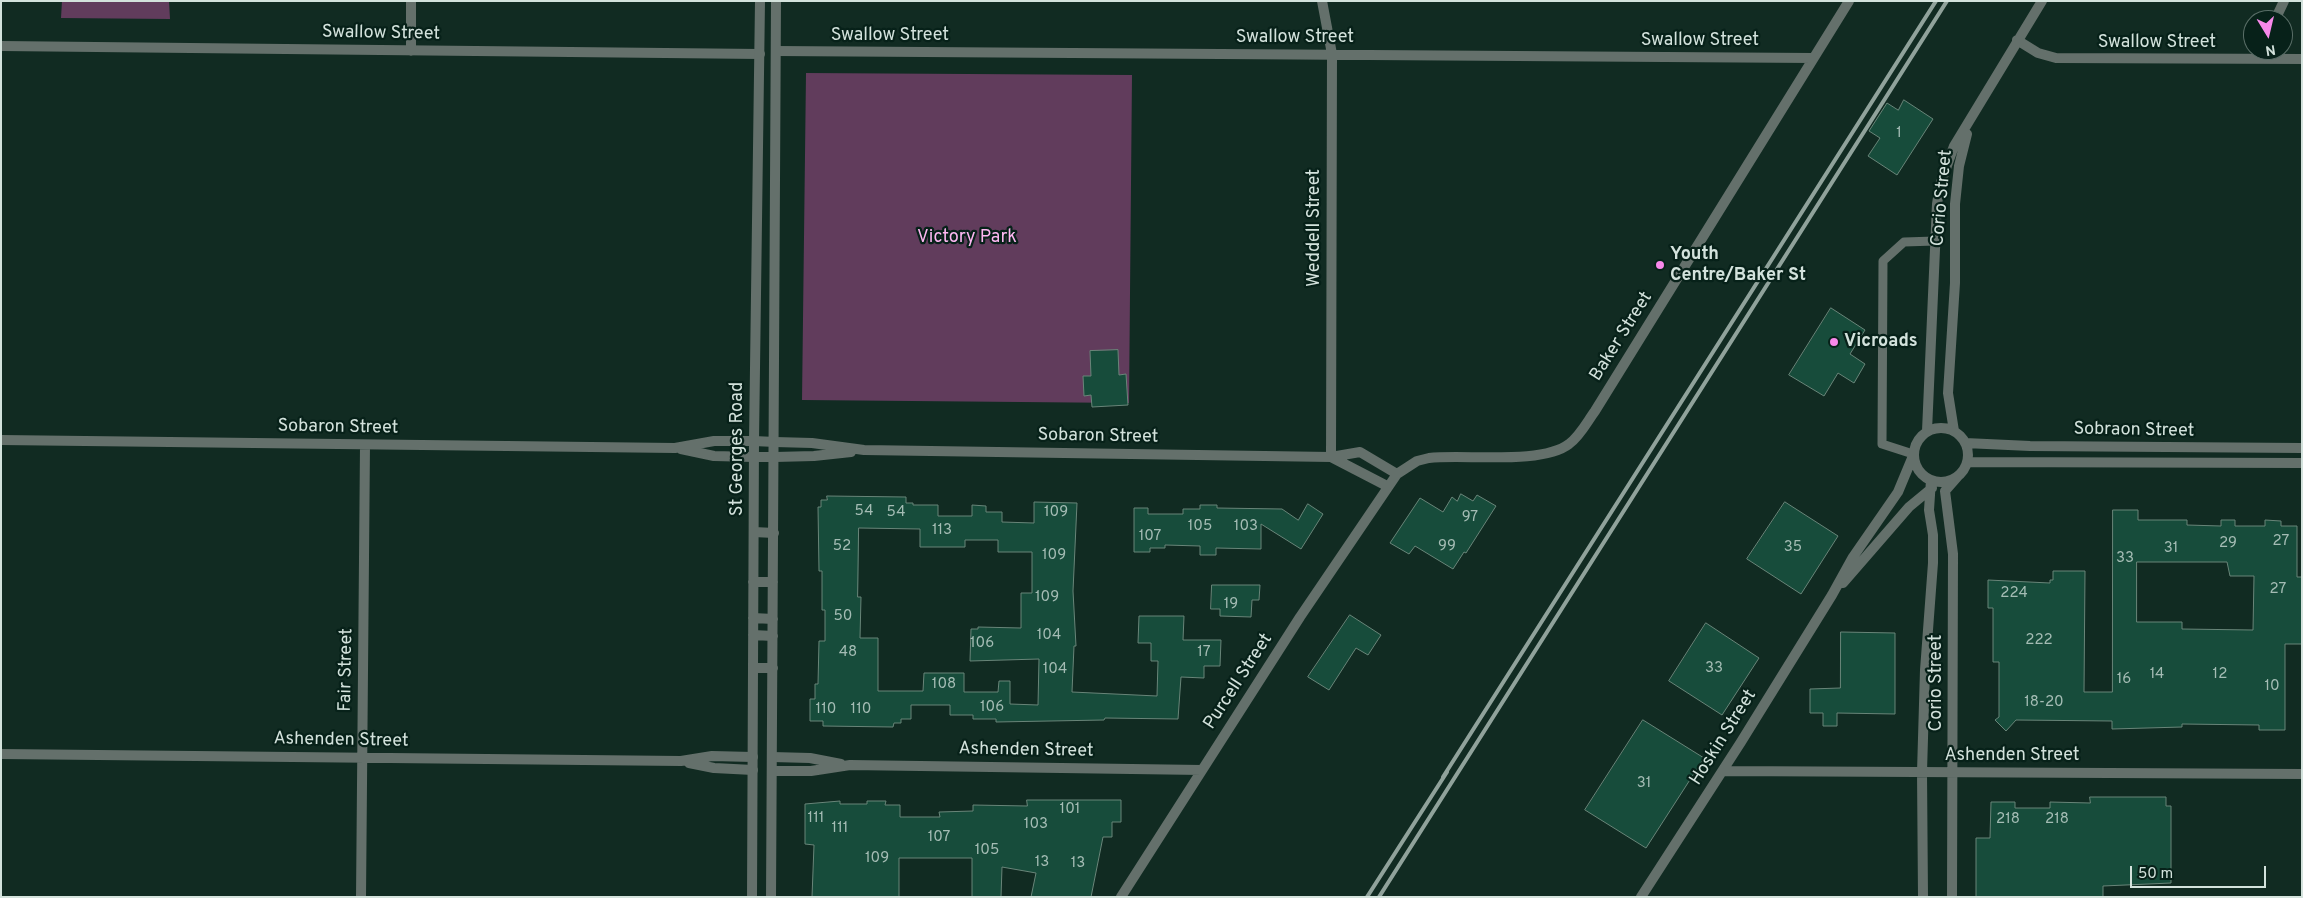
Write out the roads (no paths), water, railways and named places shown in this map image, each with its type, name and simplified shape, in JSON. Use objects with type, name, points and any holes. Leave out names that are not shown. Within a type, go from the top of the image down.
[{"type":"street","points":[[411,1],[411,51]]},
{"type":"street","name":"St Georges Road","points":[[752,897],[754,441],[760,1]]},
{"type":"street","name":"St Georges Road","points":[[771,897],[775,457],[776,1]]},
{"type":"street","name":"Weddell Street","points":[[1322,1],[1332,54],[1331,457]]},
{"type":"street","name":"Baker Street","points":[[1387,486],[1397,474],[1412,464],[1429,458],[1519,456],[1555,451],[1568,445],[1577,436],[1595,411],[1849,1]]},
{"type":"street","points":[[1974,114],[2042,1]]},
{"type":"street","name":"Swallow Street","points":[[2017,40],[2038,53],[2056,58],[2243,55]]},
{"type":"street","name":"Swallow Street","points":[[1,46],[760,54],[776,52],[1332,54],[1813,58]]},
{"type":"street","name":"Corio Street","points":[[1927,431],[1940,185],[1954,146],[1974,114]]},
{"type":"street","name":"Corio Street","points":[[1954,431],[1948,393],[1955,283],[1955,204],[1962,149],[1974,114]]},
{"type":"street","points":[[759,124],[775,124]]},
{"type":"street","points":[[758,135],[775,136]]},
{"type":"street","points":[[758,181],[775,181]]},
{"type":"street","points":[[757,227],[775,228]]},
{"type":"street","points":[[756,274],[775,274]]},
{"type":"street","points":[[755,356],[775,356]]},
{"type":"street","points":[[1942,427],[1954,431],[1966,443],[1967,462],[1959,475],[1950,480],[1934,484],[1915,466],[1913,455],[1917,440],[1927,431],[1942,427]]},
{"type":"street","name":"Sobaron Street","points":[[1,440],[675,448],[714,456],[754,457],[814,456],[864,450]]},
{"type":"street","name":"Sobaron Street","points":[[675,448],[714,440],[812,443],[864,450],[1331,457],[1360,452],[1397,474]]},
{"type":"street","name":"Sobraon Street","points":[[1966,443],[2030,446],[2302,448]]},
{"type":"street","name":"Fair Street","points":[[361,897],[365,444]]},
{"type":"street","name":"Hoskin Street","points":[[1641,897],[1723,771],[1832,595],[1853,557],[1898,492],[1913,455]]},
{"type":"street","name":"Sobaron Street","points":[[1331,457],[1387,486]]},
{"type":"street","name":"Sobraon Street","points":[[1967,462],[2302,463]]},
{"type":"street","name":"Corio Street","points":[[1952,897],[1954,772],[1952,554],[1945,510],[1945,491],[1959,475]]},
{"type":"street","name":"Corio Street","points":[[1923,897],[1922,772],[1924,670],[1933,563],[1933,535],[1928,510],[1934,484]]},
{"type":"street","name":"Hoskin Street","points":[[1832,595],[1909,507],[1934,484]]},
{"type":"street","name":"Purcell Street","points":[[1122,897],[1202,770],[1387,486]]},
{"type":"street","points":[[754,532],[774,533]]},
{"type":"street","points":[[753,582],[773,582]]},
{"type":"street","points":[[753,618],[773,619]]},
{"type":"street","points":[[753,635],[773,636]]},
{"type":"street","points":[[753,673],[773,673]]},
{"type":"street","points":[[753,694],[772,694]]},
{"type":"street","name":"Ashenden Street","points":[[1,754],[681,761],[712,756],[810,758],[850,765],[1202,770]]},
{"type":"street","name":"Ashenden Street","points":[[681,761],[714,768],[772,771],[811,771],[850,765]]},
{"type":"street","name":"Ashenden Street","points":[[1723,771],[2302,774]]},
{"type":"street","points":[[752,873],[771,874]]},
{"type":"lane","points":[[1913,455],[1882,444],[1883,262],[1890,252],[1904,242],[1936,241]]},
{"type":"railway","points":[[1443,777],[1936,1]]},
{"type":"railway","points":[[1379,897],[1947,1]]},
{"type":"railway","points":[[1367,897],[1447,772]]},
{"type":"place","name":"Youth Centre/Baker St","points":[[1660,265]]},
{"type":"place","name":"Vicroads","points":[[1834,342]]},
{"type":"park label","name":"Victory Park","points":[[967,238]]}]
